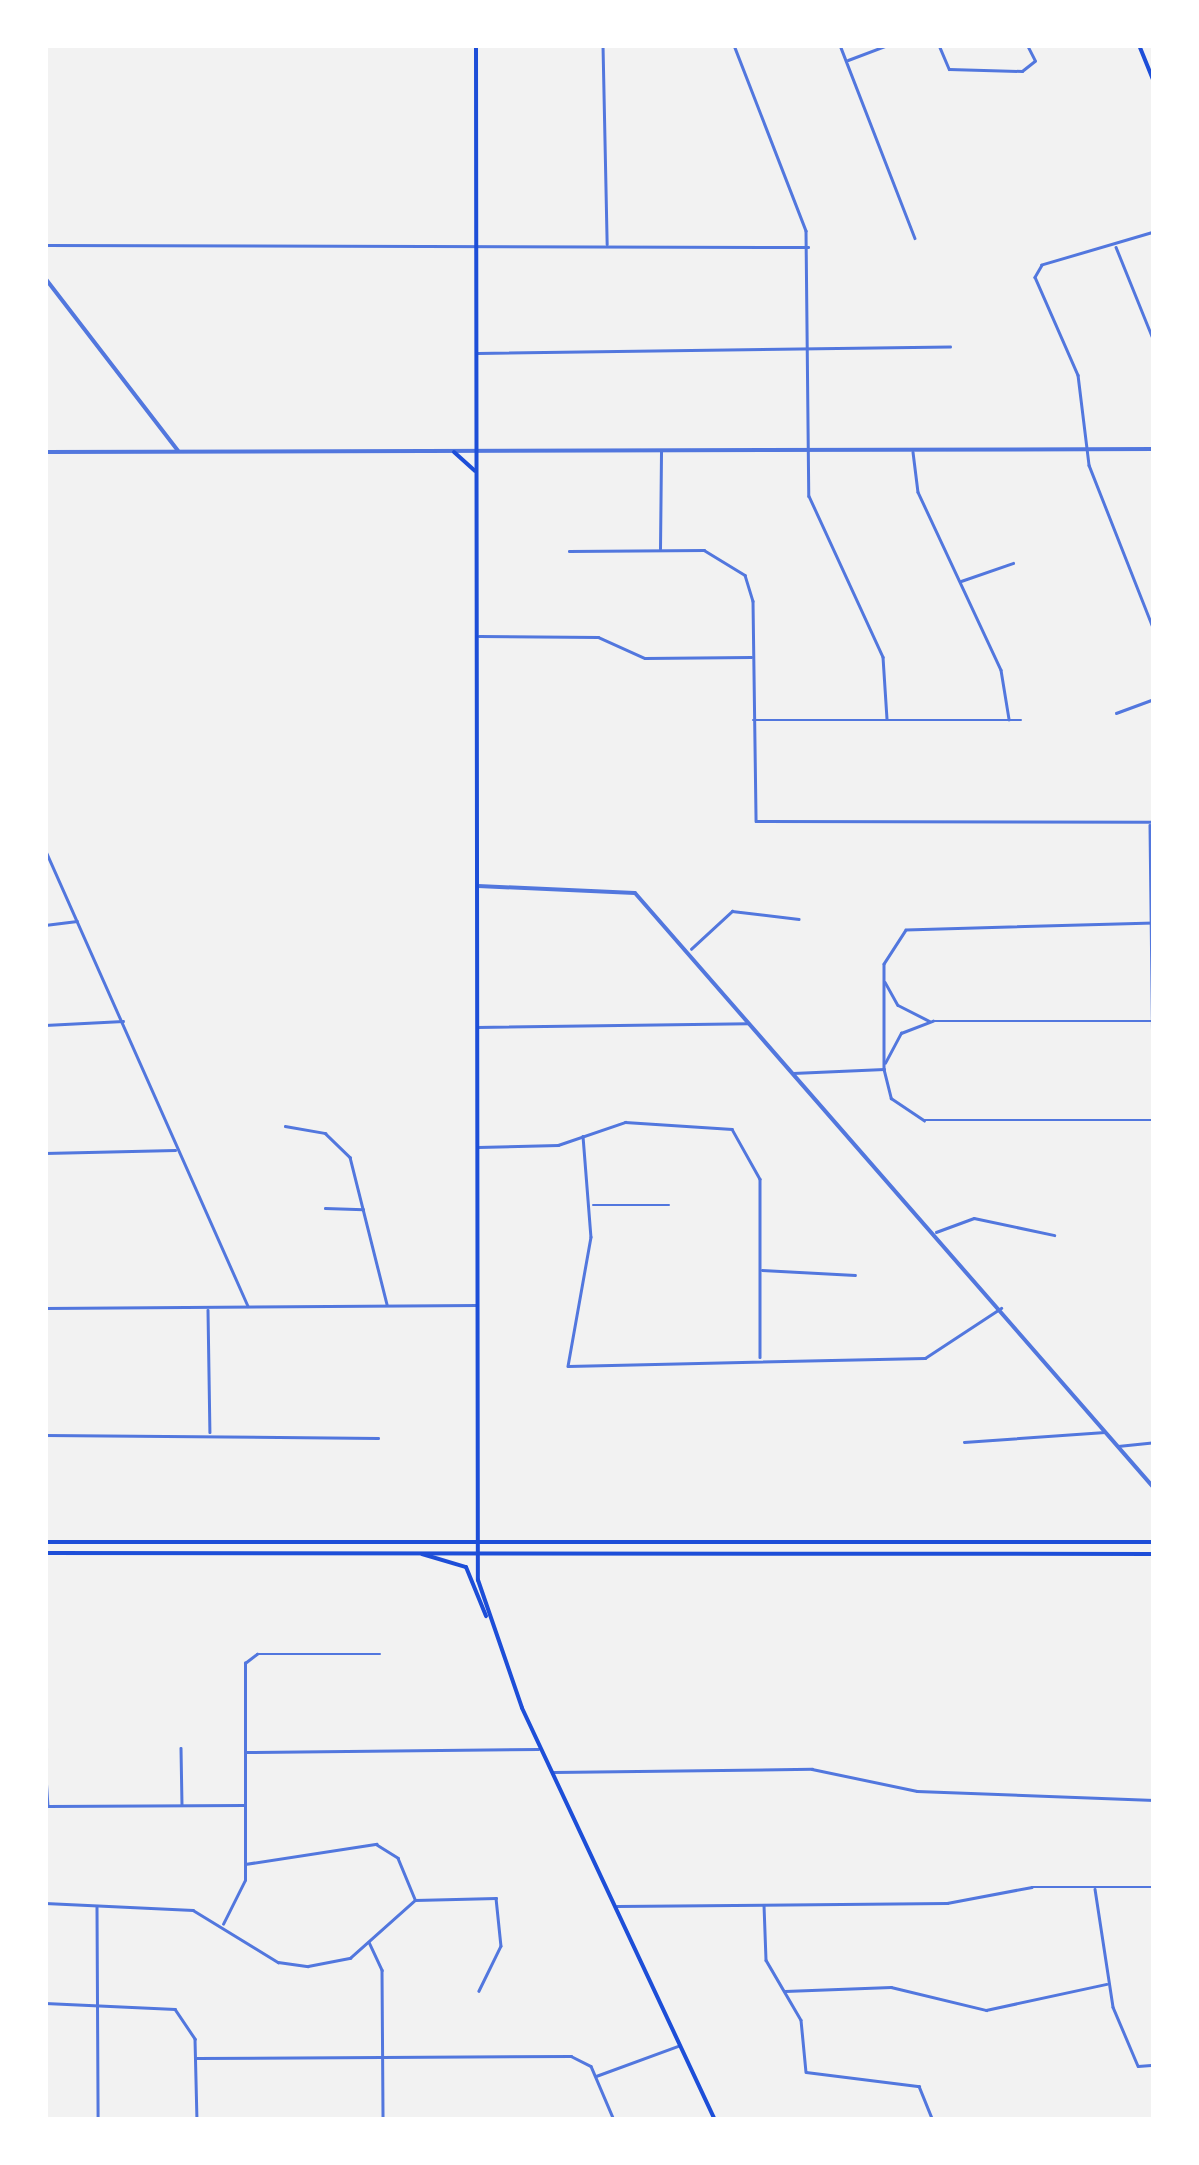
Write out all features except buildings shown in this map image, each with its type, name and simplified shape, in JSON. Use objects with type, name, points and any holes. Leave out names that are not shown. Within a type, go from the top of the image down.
[{"type":"main road","points":[[476,45],[477,1551],[490,1621]]},
{"type":"main road","points":[[1140,45],[1154,82]]},
{"type":"main road","points":[[454,452],[477,475]]},
{"type":"main road","points":[[45,1542],[1154,1542]]},
{"type":"main road","points":[[412,1552],[466,1567],[552,1773],[714,2120]]},
{"type":"main road","points":[[45,1554],[1154,1554]]},
{"type":"street","points":[[603,45],[607,246]]},
{"type":"street","points":[[734,45],[808,247],[810,502],[884,663],[886,720]]},
{"type":"street","points":[[840,45],[915,238]]},
{"type":"street","points":[[846,61],[888,45]]},
{"type":"street","points":[[939,45],[949,69],[1022,72],[1035,63],[1028,45]]},
{"type":"street","points":[[1154,232],[1035,272],[1086,400],[1088,448],[1154,630]]},
{"type":"street","points":[[45,245],[808,247]]},
{"type":"street","points":[[1116,246],[1154,341]]},
{"type":"street","points":[[45,278],[178,451]]},
{"type":"street","points":[[477,353],[808,352],[950,346]]},
{"type":"street","points":[[45,452],[1154,449]]},
{"type":"street","points":[[660,550],[661,451]]},
{"type":"street","points":[[913,452],[918,492],[1001,670],[1009,720]]},
{"type":"street","points":[[570,551],[712,551],[741,570],[752,594],[756,821],[1152,822],[1154,1158]]},
{"type":"street","points":[[960,581],[1012,563]]},
{"type":"street","points":[[478,636],[593,636],[639,657],[752,658]]},
{"type":"street","points":[[1116,714],[1154,699]]},
{"type":"street","points":[[752,720],[1021,720]]},
{"type":"street","points":[[45,849],[126,1020],[176,1149],[248,1306]]},
{"type":"street","points":[[478,886],[626,887],[690,949],[792,1073],[936,1232],[1154,1488]]},
{"type":"street","points":[[690,949],[732,911],[799,919]]},
{"type":"street","points":[[45,924],[78,920]]},
{"type":"street","points":[[1152,923],[925,924],[896,940],[884,976],[884,1069],[891,1098],[924,1120],[1152,1120]]},
{"type":"street","points":[[884,976],[898,1005],[933,1021]]},
{"type":"street","points":[[45,1025],[126,1020]]},
{"type":"street","points":[[884,1069],[901,1033],[933,1021],[1152,1020]]},
{"type":"street","points":[[476,1026],[749,1023]]},
{"type":"street","points":[[792,1073],[884,1069]]},
{"type":"street","points":[[477,1146],[546,1147],[625,1122],[732,1128],[760,1179],[760,1359]]},
{"type":"street","points":[[285,1126],[318,1130],[341,1145],[366,1209],[387,1306]]},
{"type":"street","points":[[583,1136],[591,1205],[568,1366],[925,1358],[1002,1308]]},
{"type":"street","points":[[45,1153],[176,1149]]},
{"type":"street","points":[[591,1205],[669,1205]]},
{"type":"street","points":[[325,1208],[366,1209]]},
{"type":"street","points":[[936,1232],[974,1218],[1054,1235]]},
{"type":"street","points":[[761,1270],[856,1275]]},
{"type":"street","points":[[45,1308],[477,1305]]},
{"type":"street","points":[[208,1308],[210,1434]]},
{"type":"street","points":[[964,1442],[1105,1432]]},
{"type":"street","points":[[45,1435],[378,1438]]},
{"type":"street","points":[[1117,1446],[1154,1442]]},
{"type":"street","points":[[222,1926],[241,1895],[245,1864],[248,1657],[380,1654]]},
{"type":"street","points":[[181,1748],[182,1805]]},
{"type":"street","points":[[245,1752],[541,1748]]},
{"type":"street","points":[[46,1749],[48,1806],[246,1805]]},
{"type":"street","points":[[552,1773],[812,1769],[917,1791],[1154,1800]]},
{"type":"street","points":[[245,1864],[376,1844],[398,1858],[415,1900]]},
{"type":"street","points":[[1094,1887],[1106,1984],[1138,2066],[1154,2065]]},
{"type":"street","points":[[615,1907],[947,1903],[1011,1889],[1154,1887]]},
{"type":"street","points":[[45,1903],[174,1906],[222,1926],[278,1962],[308,1966],[337,1963],[415,1900],[496,1898],[501,1946],[479,1991]]},
{"type":"street","points":[[764,1903],[766,1960],[801,2020],[806,2072],[920,2086],[933,2120]]},
{"type":"street","points":[[97,1904],[98,2120]]},
{"type":"street","points":[[368,1941],[382,1970],[382,2120]]},
{"type":"street","points":[[785,1991],[891,1987],[986,2010],[1106,1984]]},
{"type":"street","points":[[45,2002],[98,2002],[174,2010],[196,2058],[197,2120]]},
{"type":"street","points":[[595,2076],[680,2045]]},
{"type":"street","points":[[196,2058],[571,2056],[595,2076],[614,2120]]}]
